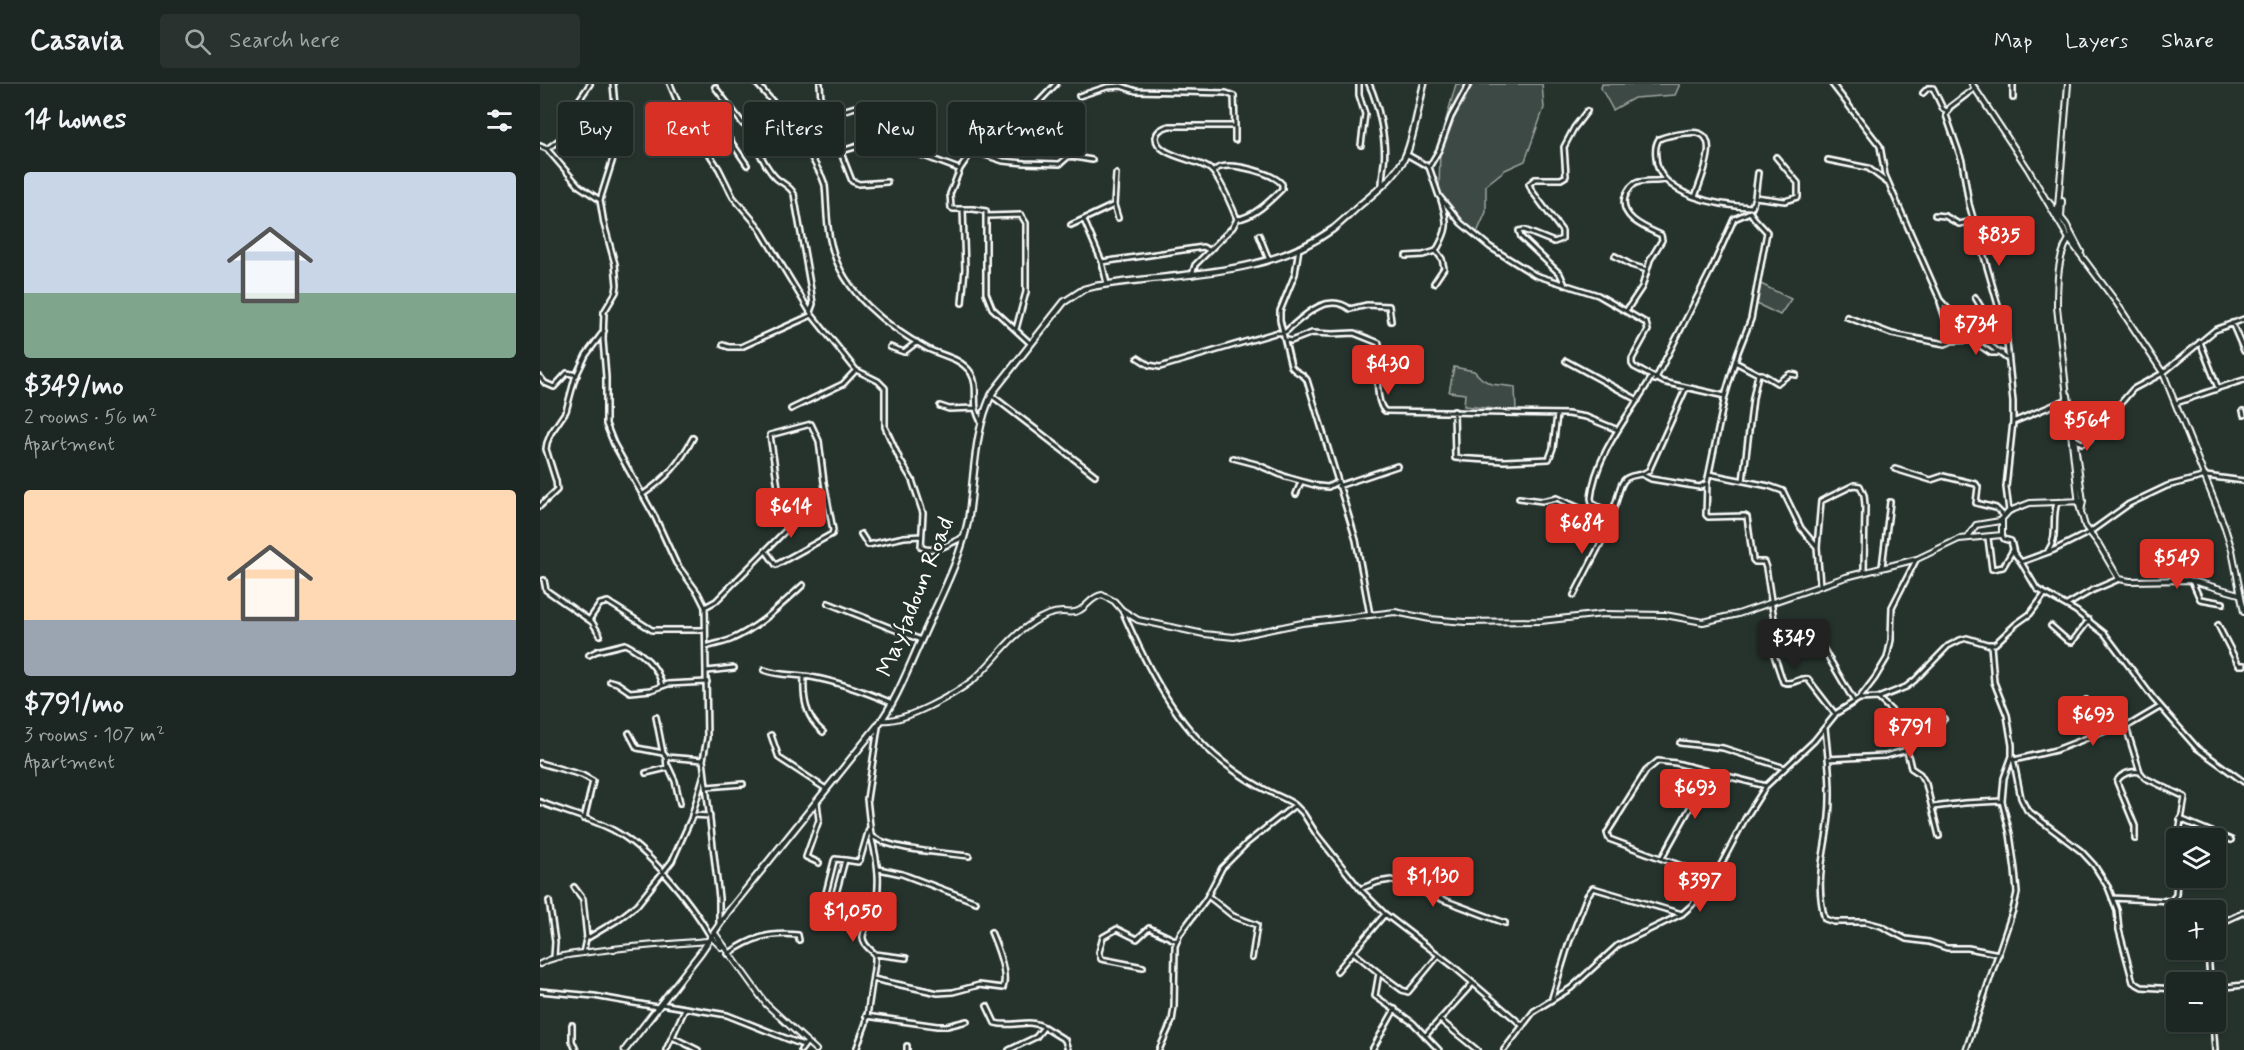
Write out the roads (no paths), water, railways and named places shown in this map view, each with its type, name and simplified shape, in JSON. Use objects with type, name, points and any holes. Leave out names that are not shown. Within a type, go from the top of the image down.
[{"type":"main road","name":"Mayfadoun Road","points":[[629,1048],[728,912],[882,720],[892,703],[947,582],[964,537],[981,423],[991,395],[1070,297],[1084,289],[1107,284],[1192,275],[1269,260],[1299,248],[1334,228],[1382,186],[1398,168],[1406,153],[1424,84]]},
{"type":"street","points":[[547,149],[571,131],[579,100],[590,84]]},
{"type":"street","points":[[613,84],[617,128],[616,149],[600,200],[615,264],[617,285],[616,292],[606,305],[604,312],[606,424],[614,444],[661,530],[676,563],[698,593],[705,607],[707,738],[703,760],[719,924]]},
{"type":"street","points":[[670,84],[678,102]]},
{"type":"street","points":[[758,84],[774,102]]},
{"type":"street","points":[[820,84],[822,102]]},
{"type":"street","points":[[1039,102],[1056,84]]},
{"type":"street","points":[[1359,84],[1359,95],[1365,114],[1361,145]]},
{"type":"street","points":[[1369,84],[1381,126],[1384,163],[1381,175],[1382,186]]},
{"type":"street","points":[[1429,167],[1439,150],[1451,117],[1469,84]]},
{"type":"street","points":[[1832,84],[1880,146],[1884,171],[1940,300],[1951,341]]},
{"type":"street","points":[[2013,84],[2013,98]]},
{"type":"street","points":[[2059,218],[2068,84]]},
{"type":"street","points":[[1079,96],[1107,87],[1121,86],[1136,91],[1230,93],[1235,98],[1235,140]]},
{"type":"street","points":[[2009,511],[2006,487],[2013,402],[2007,360],[2007,341],[1974,220],[1962,161],[1947,120],[1947,111],[1974,86],[2081,253],[2163,373],[2206,476],[2232,550],[2244,612]]},
{"type":"street","points":[[715,87],[744,126]]},
{"type":"street","points":[[1923,93],[1928,88],[1933,88],[1943,109],[1947,111]]},
{"type":"street","points":[[1565,285],[1560,274],[1519,235],[1519,231],[1524,230],[1554,242],[1562,239],[1562,231],[1529,184],[1535,179],[1561,179],[1566,176],[1564,147],[1574,128],[1587,111]]},
{"type":"street","points":[[1235,126],[1169,126],[1157,133],[1157,144],[1162,151],[1187,158],[1206,166],[1213,172],[1237,219]]},
{"type":"street","points":[[1695,197],[1708,151],[1707,139],[1702,133],[1695,132],[1659,139],[1655,147],[1656,165],[1665,180],[1695,197],[1721,205],[1752,207]]},
{"type":"street","points":[[732,143],[747,165]]},
{"type":"street","points":[[540,146],[554,155],[576,182],[600,200]]},
{"type":"street","points":[[1406,153],[1429,167],[1447,218],[1447,228],[1436,251],[1423,255],[1406,256]]},
{"type":"street","points":[[711,156],[729,185],[733,197],[758,226],[811,313],[856,370],[878,381],[885,388],[885,428],[912,480],[923,513],[921,547],[926,550],[942,547],[964,537]]},
{"type":"street","points":[[761,156],[771,173],[790,187],[794,194],[812,290],[811,313]]},
{"type":"street","points":[[811,156],[825,185],[830,242],[842,270],[855,291],[872,310],[917,342],[947,355],[967,368],[975,381],[976,408],[981,423]]},
{"type":"street","points":[[844,156],[854,183],[886,182]]},
{"type":"street","points":[[924,156],[960,169]]},
{"type":"street","points":[[969,156],[960,169],[950,194],[949,204],[953,209],[986,211],[986,293],[992,308],[1032,345]]},
{"type":"street","points":[[988,156],[1003,161],[1025,163],[1060,164],[1069,156],[1092,160]]},
{"type":"street","points":[[1755,197],[1785,201],[1798,197],[1798,183],[1776,157]]},
{"type":"street","points":[[1828,160],[1868,168],[1889,184]]},
{"type":"street","points":[[1213,172],[1222,166],[1233,167],[1271,175],[1282,184],[1282,189],[1273,197],[1243,219],[1237,219]]},
{"type":"street","points":[[1609,510],[1593,503],[1592,495],[1600,462],[1618,430],[1653,379],[1712,268],[1734,219],[1750,212],[1755,197],[1758,173]]},
{"type":"street","points":[[1116,174],[1114,205],[1118,218]]},
{"type":"street","points":[[1626,310],[1642,287],[1650,260],[1661,244],[1662,238],[1661,235],[1642,226],[1632,218],[1625,208],[1625,198],[1635,183],[1665,180]]},
{"type":"street","points":[[1439,196],[1466,228],[1500,255],[1535,275],[1598,295],[1648,325],[1648,330],[1632,359],[1632,364],[1653,379],[1725,396]]},
{"type":"street","points":[[1071,225],[1114,205]]},
{"type":"street","points":[[962,303],[963,209]]},
{"type":"street","points":[[1750,212],[1767,232],[1751,319],[1725,396],[1707,483],[1706,516],[1747,517],[1750,553],[1754,562],[1764,562],[1766,565],[1774,619],[1770,643],[1782,680],[1787,684],[1803,678],[1808,679],[1835,714]]},
{"type":"street","points":[[987,216],[1021,215],[1026,223],[1026,292],[1016,329]]},
{"type":"street","points":[[1935,215],[1945,216],[1959,224],[1974,220]]},
{"type":"street","points":[[1192,275],[1195,265],[1233,227],[1237,219]]},
{"type":"street","points":[[1084,220],[1102,262],[1107,284]]},
{"type":"street","points":[[1259,235],[1269,260]]},
{"type":"street","points":[[2071,237],[2064,250],[2058,279],[2056,307],[2079,499],[2083,524],[2119,579]]},
{"type":"street","points":[[1102,262],[1203,247],[1209,250]]},
{"type":"street","points":[[1299,248],[1295,274],[1280,311],[1284,333],[1291,366],[1307,380],[1356,540],[1370,616]]},
{"type":"street","points":[[1434,283],[1444,268],[1442,259],[1436,251]]},
{"type":"street","points":[[1615,256],[1631,265],[1647,270]]},
{"type":"street","points":[[1975,297],[2000,339],[2007,341]]},
{"type":"street","points":[[1940,300],[1966,326],[2002,353],[2007,360]]},
{"type":"street","points":[[1138,358],[1149,365],[1160,367],[1275,333],[1284,333],[1316,308],[1335,301],[1341,302],[1350,309],[1367,305],[1389,306],[1391,321]]},
{"type":"street","points":[[723,345],[741,347],[811,313]]},
{"type":"street","points":[[1847,318],[1920,341],[1942,345],[1951,341],[1971,340],[1991,353],[2002,353]]},
{"type":"street","points":[[2074,443],[2091,439],[2133,389],[2163,373],[2215,330],[2244,319]]},
{"type":"street","points":[[2232,322],[2244,351]]},
{"type":"street","points":[[540,506],[557,490],[548,458],[547,443],[566,411],[586,355],[604,331]]},
{"type":"street","points":[[1287,340],[1291,341],[1312,333],[1354,333],[1379,343],[1378,400],[1382,410],[1385,411],[1557,414],[1586,417],[1618,430]]},
{"type":"street","points":[[890,347],[904,352],[917,342]]},
{"type":"street","points":[[2200,342],[2218,388]]},
{"type":"street","points":[[1566,361],[1638,400]]},
{"type":"street","points":[[1735,361],[1777,383],[1790,374],[1796,375]]},
{"type":"street","points":[[1379,367],[1415,374]]},
{"type":"street","points":[[791,410],[843,384],[856,370]]},
{"type":"street","points":[[540,377],[545,383],[554,387],[567,373],[577,375]]},
{"type":"street","points":[[1743,481],[1758,374]]},
{"type":"street","points":[[2176,403],[2244,380]]},
{"type":"street","points":[[1643,475],[1649,470],[1661,447],[1686,388]]},
{"type":"street","points":[[991,395],[1095,475]]},
{"type":"street","points":[[2013,422],[2068,397]]},
{"type":"street","points":[[939,406],[949,409],[976,408]]},
{"type":"street","points":[[1454,411],[1455,458],[1484,460],[1549,459],[1553,448],[1557,414]]},
{"type":"street","points":[[705,607],[716,602],[789,527],[779,494],[770,435],[812,424],[819,441],[832,534],[776,565],[766,551]]},
{"type":"street","points":[[642,495],[663,480],[676,466],[693,438]]},
{"type":"street","points":[[1233,458],[1256,464],[1301,482],[1328,487],[1397,466]]},
{"type":"street","points":[[1895,469],[1931,480],[1943,476],[1976,484],[1978,488],[1976,502],[1996,508],[2003,517],[2002,535],[2004,539],[2012,542],[2013,550],[2033,585],[2067,605],[2105,634],[2160,706],[2197,748],[2244,782]]},
{"type":"street","points":[[1709,474],[1781,490],[1801,528],[1817,547]]},
{"type":"street","points":[[1519,498],[1542,501],[1557,498],[1597,516],[1613,509],[1623,480],[1630,476],[1643,475],[1651,479],[1700,487],[1707,483]]},
{"type":"street","points":[[2021,562],[2090,532],[2144,496],[2167,486],[2206,476],[2244,481]]},
{"type":"street","points":[[1296,494],[1301,482]]},
{"type":"street","points":[[1820,585],[1817,547],[1821,501],[1847,488],[1860,486],[1865,505],[1864,572]]},
{"type":"street","points":[[1968,537],[1976,525],[1991,524],[2009,511],[2030,503],[2057,503],[2079,499]]},
{"type":"street","points":[[1882,567],[1890,502]]},
{"type":"street","points":[[2047,552],[2054,539],[2054,514],[2057,503]]},
{"type":"street","points":[[1575,528],[1589,512]]},
{"type":"street","points":[[1574,595],[1603,539],[1608,525],[1603,514]]},
{"type":"street","points":[[861,534],[868,545],[904,537],[921,536]]},
{"type":"street","points":[[1122,610],[1145,622],[1204,634],[1234,637],[1302,623],[1395,612],[1430,619],[1501,622],[1541,621],[1603,614],[1665,615],[1703,622],[1725,618],[1864,572],[1917,559],[1943,545],[1968,537],[1988,538],[2002,535]]},
{"type":"street","points":[[1988,538],[1992,569],[2003,567],[2013,550]]},
{"type":"street","points":[[1859,699],[1887,658],[1891,640],[1892,607],[1917,559]]},
{"type":"street","points":[[2067,605],[2119,579],[2192,581],[2242,595]]},
{"type":"street","points":[[544,580],[546,590],[594,624],[600,635]]},
{"type":"street","points":[[2192,581],[2200,599],[2223,603]]},
{"type":"street","points":[[706,647],[730,640],[751,629],[774,612],[802,585]]},
{"type":"street","points":[[1991,645],[2030,614],[2045,594]]},
{"type":"street","points":[[882,720],[892,720],[911,714],[962,687],[981,672],[1014,636],[1040,618],[1054,613],[1078,612],[1091,599],[1102,595],[1114,601],[1122,610],[1152,673],[1189,728],[1207,748],[1225,764],[1260,787],[1295,805],[1360,889],[1385,914],[1523,1026]]},
{"type":"street","points":[[589,621],[600,604],[608,602],[652,630],[705,630]]},
{"type":"street","points":[[828,603],[921,640]]},
{"type":"street","points":[[2051,626],[2072,642],[2089,620]]},
{"type":"street","points":[[2218,625],[2237,663],[2244,665]]},
{"type":"street","points":[[1504,1050],[1534,1011],[1576,984],[1618,945],[1682,914],[1704,893],[1766,786],[1814,741],[1835,714],[1859,699],[1878,698],[1911,684],[1951,644],[1967,638],[1991,645]]},
{"type":"street","points":[[589,655],[625,644],[646,658],[658,675],[662,686]]},
{"type":"street","points":[[1991,645],[1994,682],[2007,715],[2021,798],[2027,810],[2073,844],[2094,864],[2112,898],[2133,982],[2142,987],[2166,988]]},
{"type":"street","points":[[1823,648],[1854,701]]},
{"type":"street","points":[[707,671],[734,668]]},
{"type":"street","points":[[764,670],[774,674],[804,676],[851,686],[892,703]]},
{"type":"street","points":[[804,676],[808,714],[823,732]]},
{"type":"street","points":[[610,681],[630,692],[662,686],[707,682]]},
{"type":"street","points":[[1878,698],[1904,724],[1908,733],[1906,747],[1911,768],[1920,774],[1926,784],[1939,836]]},
{"type":"street","points":[[2086,700],[2095,735]]},
{"type":"street","points":[[2013,758],[2056,750],[2108,730],[2126,727],[2160,706]]},
{"type":"street","points":[[656,717],[680,803]]},
{"type":"street","points":[[1908,733],[1921,731],[1944,719]]},
{"type":"street","points":[[856,1050],[863,1033],[873,980],[875,954],[864,942],[863,935],[873,915],[879,869],[871,835],[867,799],[878,739],[878,725]]},
{"type":"street","points":[[1824,726],[1828,759],[1829,816],[1820,880],[1825,920],[1866,922],[1881,926],[1906,939],[1929,942],[1947,948],[1968,948],[1998,954]]},
{"type":"street","points":[[2126,727],[2140,772],[2145,778],[2185,797],[2179,828]]},
{"type":"street","points":[[629,733],[637,748],[665,755],[703,760]]},
{"type":"street","points":[[771,735],[779,758],[826,789]]},
{"type":"street","points":[[1680,743],[1723,748],[1785,768]]},
{"type":"street","points":[[1828,759],[1899,754],[1906,747]]},
{"type":"street","points":[[1966,1050],[2017,893],[2010,834],[2002,801],[2004,778],[2013,758]]},
{"type":"street","points":[[1714,878],[1609,839],[1607,833],[1646,771],[1655,762],[1661,760],[1766,786]]},
{"type":"street","points":[[540,763],[574,772],[593,781],[585,819]]},
{"type":"street","points":[[646,772],[663,770],[668,766]]},
{"type":"street","points":[[587,938],[637,905],[672,861],[692,815],[705,771]]},
{"type":"street","points":[[1662,858],[1710,772]]},
{"type":"street","points":[[2135,839],[2135,826],[2117,782],[2124,774],[2140,772]]},
{"type":"street","points":[[707,787],[744,784]]},
{"type":"street","points":[[817,800],[819,820],[806,857],[819,863]]},
{"type":"street","points":[[1933,807],[2002,801]]},
{"type":"street","points":[[540,802],[610,828],[636,845],[662,872],[766,1004],[816,1050]]},
{"type":"street","points":[[1159,1050],[1172,1021],[1177,941],[1222,868],[1247,843],[1295,805]]},
{"type":"street","points":[[692,815],[710,816]]},
{"type":"street","points":[[2180,819],[2231,840]]},
{"type":"street","points":[[823,905],[835,859],[858,862],[870,827]]},
{"type":"street","points":[[871,835],[878,841],[969,856]]},
{"type":"street","points":[[832,908],[845,860]]},
{"type":"street","points":[[879,869],[902,874],[976,902]]},
{"type":"street","points":[[1360,889],[1391,880],[1505,923]]},
{"type":"street","points":[[574,886],[583,899],[587,938],[583,953]]},
{"type":"street","points":[[1552,1000],[1569,943],[1587,896],[1593,888],[1682,914]]},
{"type":"street","points":[[2112,898],[2171,902],[2176,895],[2176,888]]},
{"type":"street","points":[[1207,895],[1233,916],[1257,925],[1252,958]]},
{"type":"street","points":[[549,901],[555,942],[554,957]]},
{"type":"street","points":[[719,906],[721,911],[728,912]]},
{"type":"street","points":[[2226,920],[2244,912]]},
{"type":"street","points":[[1337,971],[1385,914]]},
{"type":"street","points":[[1143,967],[1101,959],[1099,952],[1103,937],[1117,929],[1137,939],[1149,928],[1177,941]]},
{"type":"street","points":[[873,980],[938,993],[954,992],[980,985],[1003,988],[1004,971],[991,932]]},
{"type":"street","points":[[728,954],[752,939],[789,934],[798,935],[799,940]]},
{"type":"street","points":[[540,964],[554,957],[624,947],[692,942],[711,937]]},
{"type":"street","points":[[692,942],[701,952]]},
{"type":"street","points":[[1353,952],[1401,990],[1407,992],[1438,956]]},
{"type":"street","points":[[875,954],[906,958]]},
{"type":"street","points":[[1379,973],[1374,995],[1395,1009],[1439,1050]]},
{"type":"street","points":[[1425,1036],[1472,984]]},
{"type":"street","points":[[2226,987],[2244,985]]},
{"type":"street","points":[[540,992],[594,996],[727,1015],[802,1048],[807,1042]]},
{"type":"street","points":[[987,1006],[995,1023],[1031,1022],[1065,1040],[1068,1050]]},
{"type":"street","points":[[666,1050],[685,1009]]},
{"type":"street","points":[[1372,1050],[1395,1009]]},
{"type":"street","points":[[866,1016],[937,1026],[967,1021]]},
{"type":"street","points":[[1440,1020],[1477,1050]]},
{"type":"street","points":[[572,1025],[572,1041],[576,1050]]},
{"type":"street","points":[[1009,1050],[1036,1037],[1044,1027]]},
{"type":"street","points":[[2214,1032],[2215,1050]]},
{"type":"street","points":[[672,1037],[698,1050]]}]
